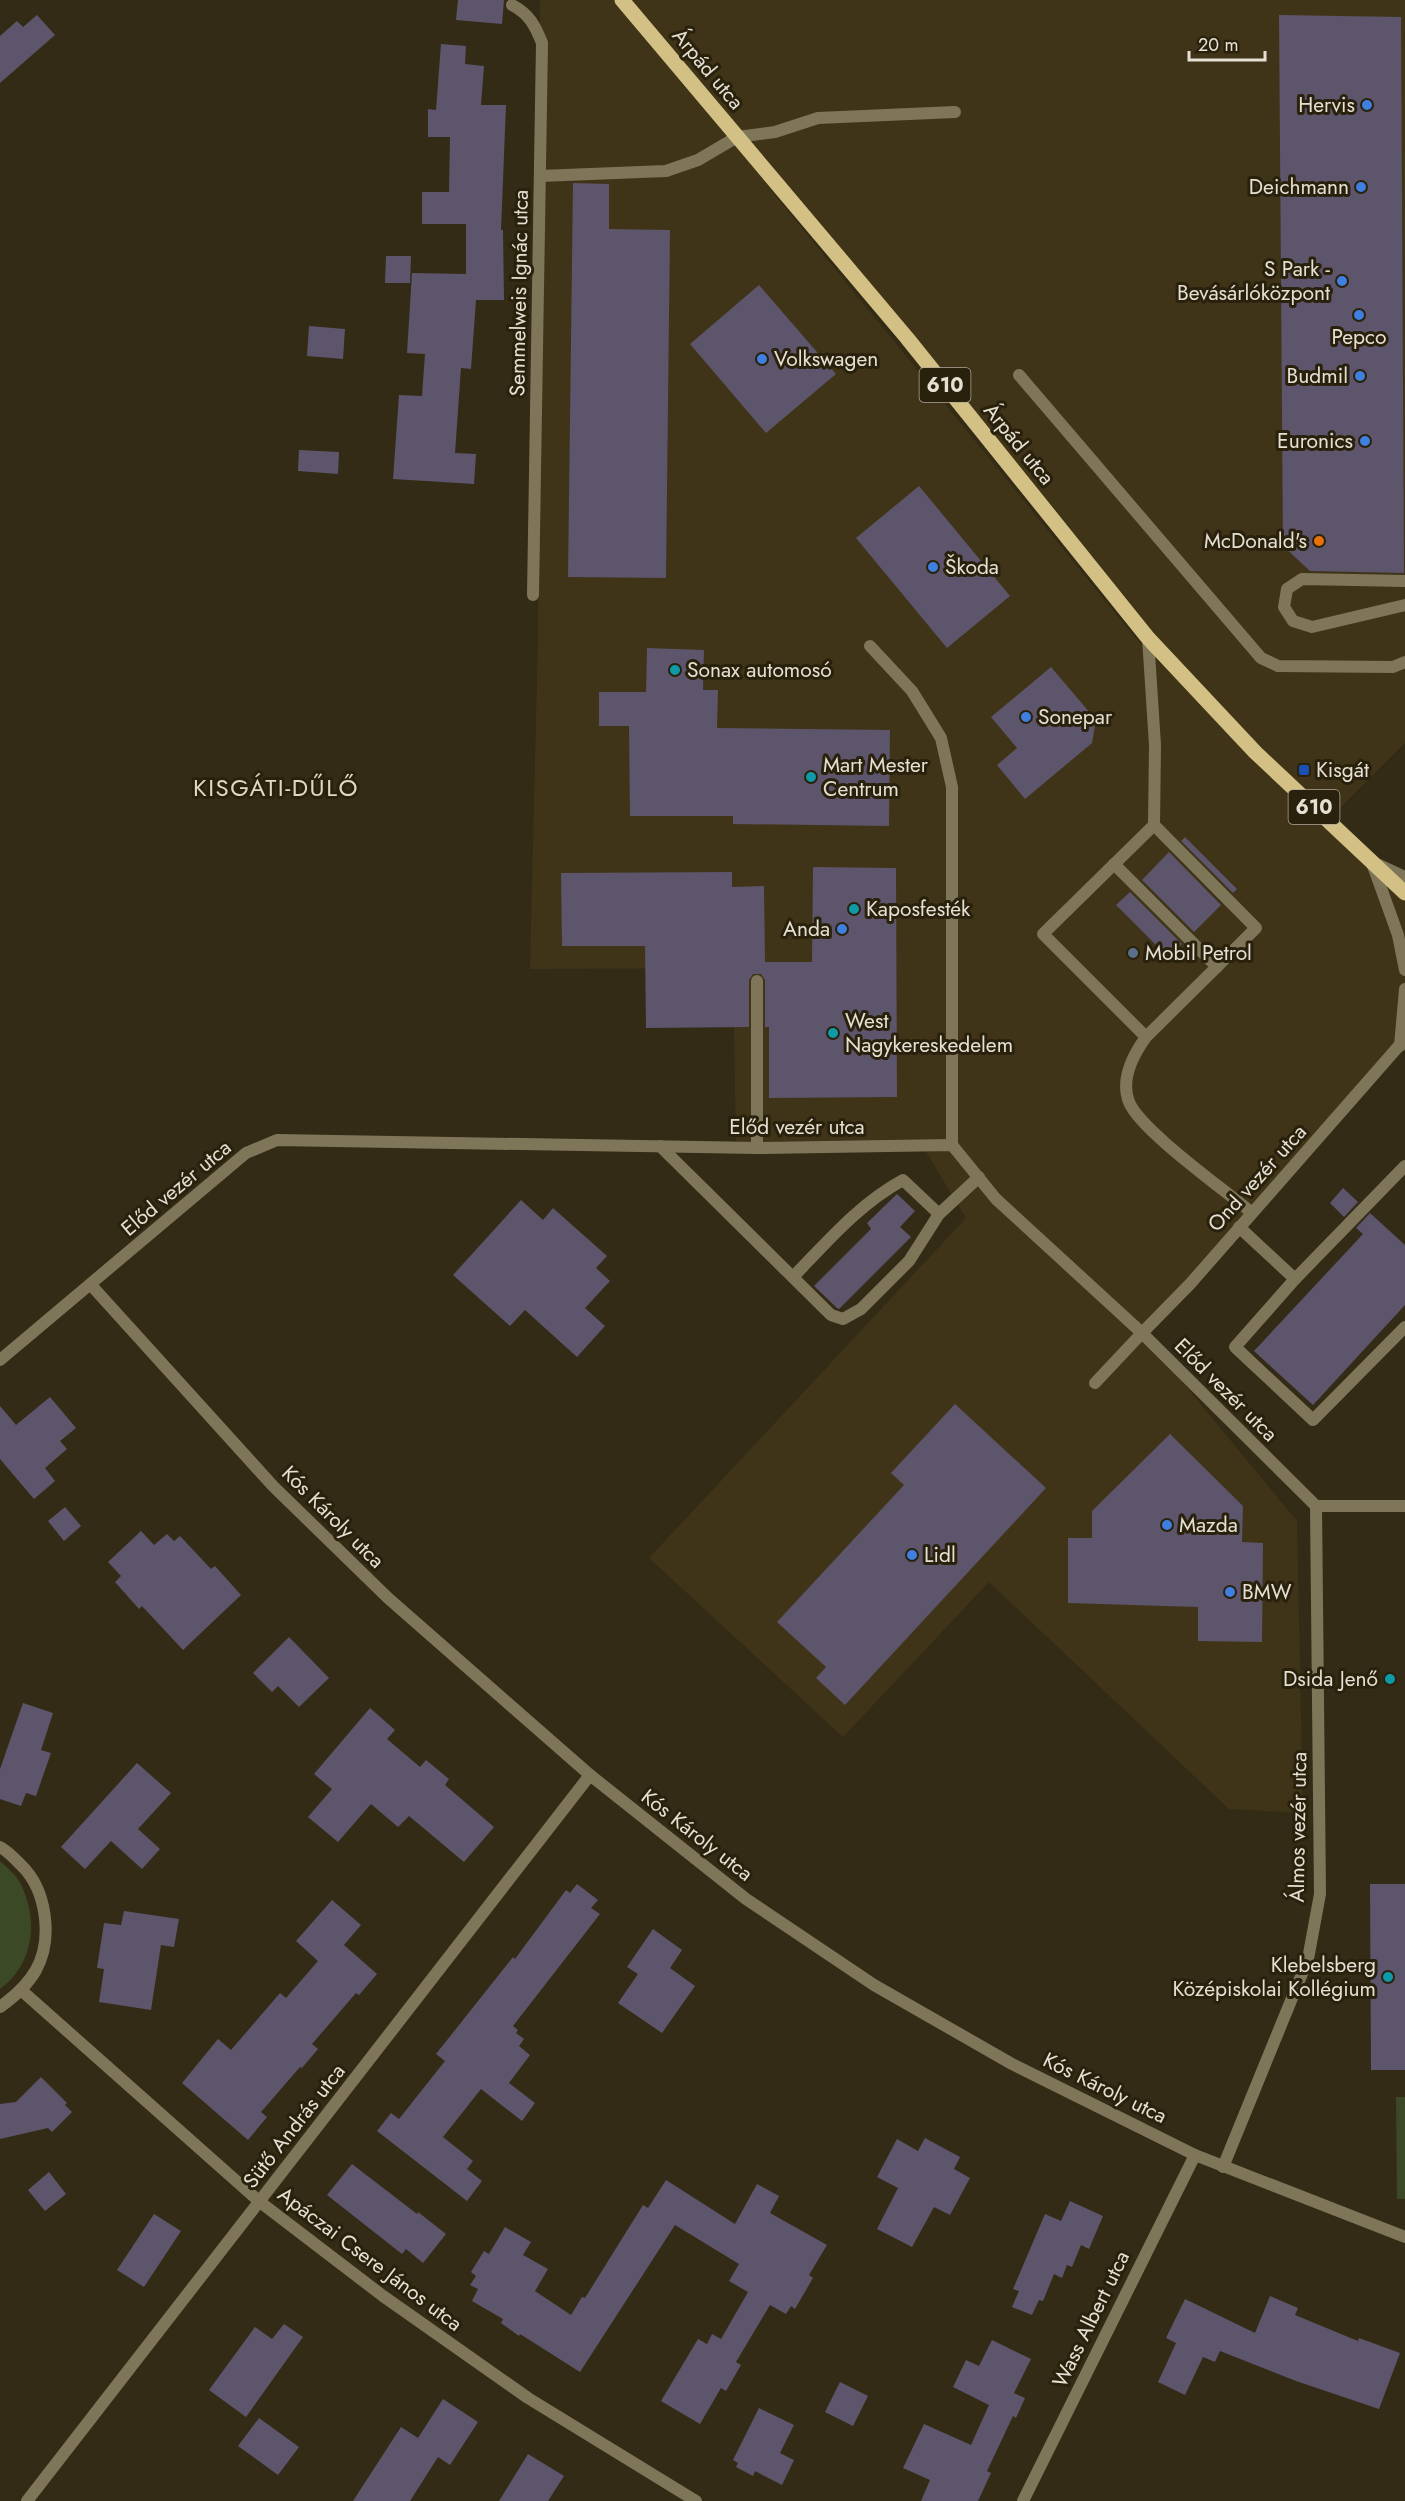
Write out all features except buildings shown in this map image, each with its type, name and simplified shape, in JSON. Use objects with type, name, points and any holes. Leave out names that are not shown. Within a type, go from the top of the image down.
[{"type":"main road","name":"Árpád utca","points":[[622,0],[907,338],[1148,638],[1255,752],[1405,892]]},
{"type":"street","name":"Semmelweis Ignác utca","points":[[512,5],[524,11],[536,26],[542,43],[533,595]]},
{"type":"street","points":[[540,176],[666,171],[698,160],[737,137],[775,132],[818,118],[955,112]]},
{"type":"street","points":[[1019,375],[1261,658],[1278,666],[1393,667],[1405,662]]},
{"type":"street","points":[[1405,581],[1302,579],[1287,589],[1284,607],[1293,621],[1312,627],[1405,605]]},
{"type":"street","points":[[1146,1037],[1043,934],[1154,825],[1155,745],[1148,638]]},
{"type":"street","points":[[870,646],[912,691],[941,738],[952,787],[952,1145]]},
{"type":"street","points":[[1154,825],[1256,928],[1146,1037],[1133,1055],[1126,1081],[1128,1101],[1141,1120],[1156,1134],[1252,1213]]},
{"type":"street","points":[[1372,862],[1405,877]]},
{"type":"street","points":[[1372,862],[1398,935],[1405,970]]},
{"type":"street","points":[[1114,864],[1217,967]]},
{"type":"street","points":[[757,981],[757,1148]]},
{"type":"street","name":"Ond vezér utca","points":[[1095,1383],[1190,1284],[1403,1043],[1405,989]]},
{"type":"street","name":"Előd vezér utca","points":[[0,1360],[246,1153],[277,1140],[757,1148],[952,1145],[996,1199],[1142,1333],[1316,1506]]},
{"type":"street","points":[[660,1146],[831,1315],[843,1319],[861,1309],[909,1261],[939,1214],[979,1178]]},
{"type":"street","points":[[1405,1167],[1294,1279],[1235,1347],[1313,1420],[1405,1327]]},
{"type":"street","points":[[793,1277],[852,1216],[885,1190],[903,1180],[939,1214]]},
{"type":"street","points":[[1239,1227],[1294,1279]]},
{"type":"street","name":"Kós Károly utca","points":[[91,1285],[273,1486],[388,1598],[590,1775],[746,1899],[874,1984],[1012,2064],[1195,2155],[1405,2237]]},
{"type":"street","points":[[1316,1506],[1405,1506]]},
{"type":"street","name":"Álmos vezér utca","points":[[1223,2167],[1308,1959],[1320,1894],[1316,1506]]},
{"type":"street","name":"Sütő András utca","points":[[27,2501],[590,1775]]},
{"type":"street","points":[[0,1847],[29,1873],[43,1904],[46,1937],[36,1969],[16,1996],[0,2007]]},
{"type":"street","name":"Apáczai Csere János utca","points":[[21,1990],[260,2202],[383,2296],[528,2398],[696,2501]]},
{"type":"street","name":"Wass Albert utca","points":[[1023,2501],[1195,2155]]},
{"type":"shaded area","points":[[540,0],[1405,0],[1405,743],[1328,820],[1148,638],[751,159],[766,184],[1138,641],[1298,802],[1405,898],[1405,1038],[1142,1333],[1297,1521],[1303,1813],[1229,1809],[989,1582],[843,1737],[649,1558],[966,1218],[922,1145],[736,1147],[733,968],[530,969],[538,638]]},
{"type":"green space","points":[[0,1861],[19,1881],[25,1895],[31,1924],[27,1953],[21,1967],[0,1989]]},
{"type":"green space","points":[[1396,2097],[1405,2097],[1405,2199],[1397,2199]]},
{"type":"place","name":"Hervis","points":[[1367,105]]},
{"type":"place","name":"Deichmann","points":[[1361,187]]},
{"type":"place","name":"S Park - Bevásárlóközpont","points":[[1342,281]]},
{"type":"place","name":"Pepco","points":[[1359,315]]},
{"type":"place","name":"Volkswagen","points":[[762,359]]},
{"type":"place","name":"Budmil","points":[[1360,376]]},
{"type":"place","name":"Euronics","points":[[1365,441]]},
{"type":"place","name":"McDonald's","points":[[1319,541]]},
{"type":"place","name":"Škoda","points":[[933,567]]},
{"type":"place","name":"Sonax automosó","points":[[675,670]]},
{"type":"place","name":"Sonepar","points":[[1026,717]]},
{"type":"place","name":"Kisgát","points":[[1304,770]]},
{"type":"place","name":"Mart Mester Centrum","points":[[811,777]]},
{"type":"place","name":"Kaposfesték","points":[[854,909]]},
{"type":"place","name":"Anda","points":[[842,929]]},
{"type":"place","name":"Mobil Petrol","points":[[1133,953]]},
{"type":"place","name":"West Nagykereskedelem","points":[[833,1033]]},
{"type":"place","name":"Mazda","points":[[1167,1525]]},
{"type":"place","name":"Lidl","points":[[912,1555]]},
{"type":"place","name":"BMW","points":[[1230,1592]]},
{"type":"place","name":"Dsida Jenő","points":[[1390,1679]]},
{"type":"place","name":"Klebelsberg Középiskolai Kollégium","points":[[1388,1977]]},
{"type":"district","name":"KISGÁTI-DŰLŐ","points":[[276,788]]}]
